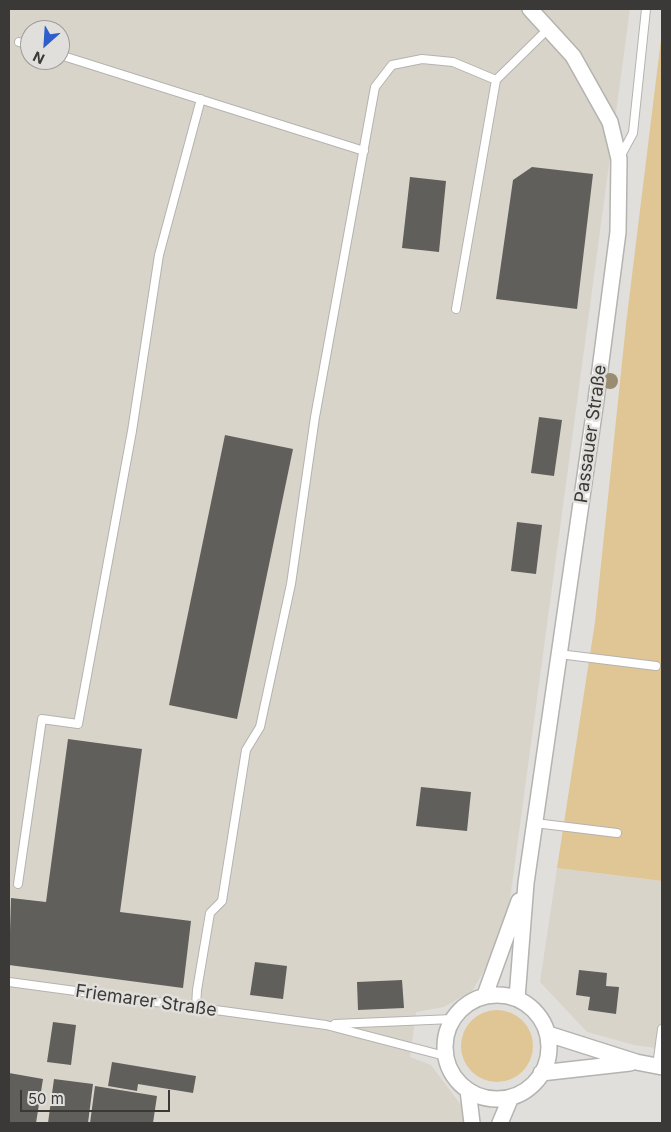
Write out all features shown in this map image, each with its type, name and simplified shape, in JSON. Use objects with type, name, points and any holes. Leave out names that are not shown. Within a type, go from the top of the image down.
[{"type":"street","name":"Passauer Straße","points":[[517,998],[526,883],[618,232],[618,159],[610,122],[573,56],[530,9]]},
{"type":"street","name":"Passauer Straße","points":[[485,995],[526,883]]},
{"type":"street","points":[[501,994],[517,998],[531,1007],[541,1019],[548,1034],[549,1051],[536,1082],[523,1092],[511,1097],[490,1099],[468,1090],[450,1072],[445,1056],[444,1040],[458,1011],[470,1001],[485,995],[501,994]]},
{"type":"street","points":[[548,1034],[636,1062],[660,1067]]},
{"type":"street","points":[[541,1073],[636,1062]]},
{"type":"street","points":[[468,1090],[472,1123]]},
{"type":"street","points":[[500,1123],[511,1097]]},
{"type":"lane","points":[[618,159],[633,133],[646,9]]},
{"type":"lane","points":[[456,309],[496,80],[549,28]]},
{"type":"lane","points":[[70,58],[364,151]]},
{"type":"lane","points":[[196,1007],[197,990],[210,913],[222,901],[246,750],[260,727],[291,584],[315,417],[374,87],[392,65],[422,59],[453,62],[496,80]]},
{"type":"lane","points":[[18,884],[42,720],[78,724],[132,431],[159,255],[201,99]]},
{"type":"lane","points":[[559,654],[656,666]]},
{"type":"lane","points":[[535,823],[617,833]]},
{"type":"lane","name":"Friemarer Straße","points":[[9,982],[326,1025]]},
{"type":"lane","points":[[326,1025],[453,1019]]},
{"type":"lane","points":[[326,1025],[445,1056]]},
{"type":"lane","points":[[660,1067],[662,1029]]},
{"type":"shaded area","points":[[9,9],[630,9],[508,914],[487,965],[473,990],[444,1007],[416,1012],[410,1057],[431,1065],[461,1105],[464,1123],[9,1123]]},
{"type":"shaded area","points":[[662,31],[662,881],[557,868],[595,622],[626,324]]},
{"type":"shaded area","points":[[557,868],[662,881],[662,1049],[634,1045],[587,1032],[540,982]]},
{"type":"shaded area","points":[[490,1010],[504,1010],[523,1020],[533,1039],[533,1053],[523,1072],[504,1082],[490,1082],[471,1072],[461,1053],[461,1039],[471,1020]]},
{"type":"building","points":[[532,167],[593,174],[577,309],[496,299],[513,180]]},
{"type":"building","points":[[410,177],[446,181],[439,252],[402,248]]},
{"type":"building","points":[[539,417],[562,420],[554,476],[531,473]]},
{"type":"building","points":[[225,435],[293,449],[237,719],[169,705]]},
{"type":"building","points":[[517,522],[542,525],[536,574],[511,571]]},
{"type":"building","points":[[68,739],[142,749],[120,912],[191,921],[183,988],[9,965],[11,898],[46,902]]},
{"type":"building","points":[[421,787],[471,792],[467,831],[416,826]]},
{"type":"building","points":[[255,962],[287,966],[283,999],[250,995]]},
{"type":"building","points":[[579,970],[607,973],[606,986],[619,987],[616,1014],[588,1010],[590,997],[576,995]]},
{"type":"building","points":[[402,980],[404,1008],[358,1010],[357,982]]},
{"type":"building","points":[[53,1022],[76,1025],[71,1065],[47,1062]]},
{"type":"building","points":[[112,1062],[196,1076],[193,1093],[138,1084],[137,1091],[108,1086]]},
{"type":"building","points":[[9,1073],[43,1079],[36,1123],[9,1123]]},
{"type":"building","points":[[54,1079],[93,1084],[88,1123],[48,1123]]},
{"type":"building","points":[[95,1086],[157,1096],[153,1123],[90,1123]]}]
